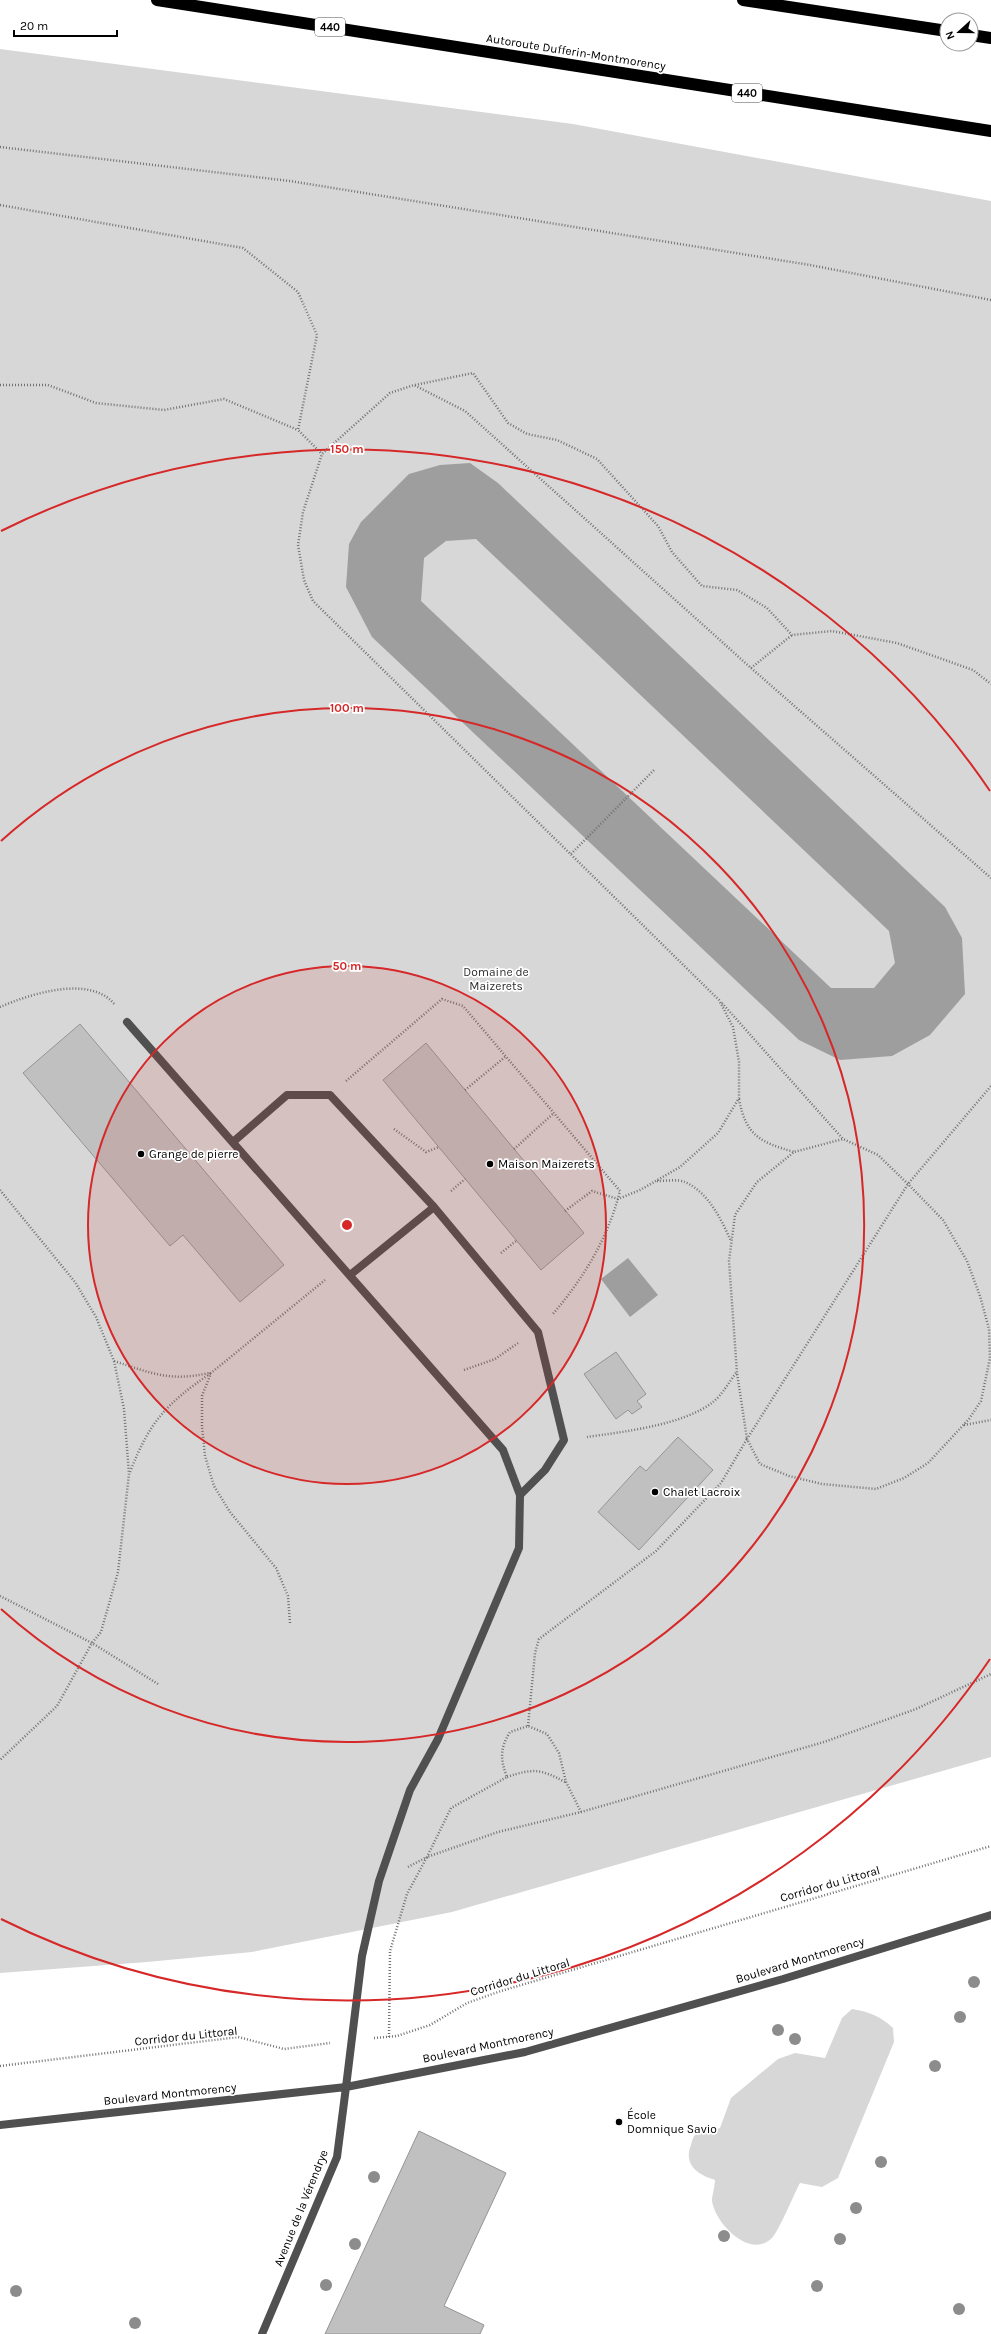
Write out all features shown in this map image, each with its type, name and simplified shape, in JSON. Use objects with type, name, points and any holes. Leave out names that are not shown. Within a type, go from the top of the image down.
[{"type":"highway","name":"Autoroute Dufferin-Montmorency","points":[[157,0],[991,131]]},
{"type":"highway","points":[[744,0],[939,30]]},
{"type":"highway","points":[[979,36],[991,38]]},
{"type":"street","points":[[128,1022],[232,1142],[503,1450],[520,1494],[545,1470],[564,1440],[538,1332],[434,1206],[330,1095],[287,1095],[232,1142]]},
{"type":"street","points":[[350,1276],[434,1206]]},
{"type":"street","name":"Avenue de la Vérendrye","points":[[262,2334],[337,2157],[350,2041],[362,1956],[379,1881],[410,1790],[438,1739],[519,1548],[520,1494]]},
{"type":"street","name":"Boulevard Montmorency","points":[[0,2125],[346,2087],[525,2052],[783,1979],[991,1915]]},
{"type":"path","points":[[0,147],[298,183],[810,265],[991,300]]},
{"type":"path","points":[[0,205],[243,248],[298,292],[317,335],[298,430]]},
{"type":"path","points":[[792,635],[768,608],[737,590],[702,586],[672,552],[658,526],[597,459],[557,440],[527,434],[508,423],[473,373],[414,385],[390,393],[322,454],[303,512],[298,545],[304,580],[313,601],[719,1000],[843,1139],[878,1155],[943,1220],[967,1261],[980,1296],[988,1330],[990,1358],[981,1401],[964,1425],[928,1463],[904,1478],[876,1489],[822,1484],[789,1476],[760,1464],[747,1439],[736,1373],[729,1261],[734,1215],[757,1182],[794,1152],[843,1139]]},
{"type":"path","points":[[0,385],[48,385],[96,403],[164,410],[224,399],[298,430],[322,454]]},
{"type":"path","points":[[414,385],[465,411],[751,668],[991,878]]},
{"type":"path","points":[[751,668],[792,635],[832,631],[897,643],[973,670],[991,684]]},
{"type":"path","points":[[571,854],[654,770]]},
{"type":"path","points":[[0,1008],[25,996],[86,988],[109,998],[128,1022]]},
{"type":"path","points":[[330,1095],[442,999],[462,1006],[620,1191],[614,1215],[596,1254],[575,1288],[538,1332],[494,1359],[469,1370],[436,1373]]},
{"type":"path","points":[[719,1000],[733,1027],[739,1062],[739,1098],[743,1117],[752,1133],[768,1145],[794,1152]]},
{"type":"path","points":[[465,1090],[505,1057]]},
{"type":"path","points":[[528,1726],[535,1653],[539,1639],[656,1550],[721,1483],[747,1439],[908,1184],[991,1086]]},
{"type":"path","points":[[565,1211],[592,1192],[618,1199],[656,1181],[680,1167],[718,1133],[739,1098]]},
{"type":"path","points":[[514,1149],[554,1114]]},
{"type":"path","points":[[656,1181],[684,1182],[701,1194],[717,1211],[732,1241]]},
{"type":"path","points":[[0,1190],[75,1282],[96,1317],[114,1361],[124,1409],[129,1474],[118,1572],[101,1632],[92,1643],[57,1706],[0,1760]]},
{"type":"path","points":[[129,1474],[143,1439],[162,1413],[179,1395],[212,1373],[342,1266]]},
{"type":"path","points":[[114,1361],[164,1376],[188,1378],[212,1373]]},
{"type":"path","points":[[212,1373],[202,1396],[202,1426],[205,1456],[214,1486],[230,1512],[276,1568],[288,1596],[290,1623]]},
{"type":"path","points":[[564,1440],[620,1433],[685,1416],[713,1402],[736,1373]]},
{"type":"path","points":[[964,1425],[991,1420]]},
{"type":"path","points":[[0,1596],[92,1643],[158,1684]]},
{"type":"path","points":[[379,1881],[427,1858],[498,1832],[582,1812],[824,1742],[916,1710],[991,1674]]},
{"type":"path","points":[[507,1776],[501,1763],[502,1745],[510,1732],[528,1726],[547,1734],[559,1753],[566,1782],[582,1812]]},
{"type":"path","points":[[389,2037],[390,1951],[407,1894],[427,1858],[451,1808],[507,1776],[524,1771],[545,1771],[566,1782]]},
{"type":"path","name":"Corridor du Littoral","points":[[0,2066],[238,2038],[284,2049],[389,2037],[430,2025],[468,2003],[501,1991],[991,1846]]},
{"type":"green space","name":"Domaine de Maizerets","points":[[0,49],[573,124],[991,201],[991,1757],[452,1912],[252,1952],[147,1962],[0,1973]]},
{"type":"green space","points":[[852,2009],[874,2015],[884,2020],[893,2028],[894,2042],[838,2178],[822,2187],[800,2183],[772,2238],[763,2244],[754,2245],[744,2242],[727,2228],[715,2210],[712,2201],[715,2180],[698,2172],[691,2164],[689,2152],[693,2138],[698,2132],[720,2128],[731,2098],[778,2059],[795,2053],[825,2058],[842,2018]]},
{"type":"shaded area","points":[[470,463],[498,483],[945,907],[962,938],[965,994],[930,1035],[892,1056],[840,1060],[799,1040],[372,637],[346,587],[349,544],[361,522],[409,474],[440,465]],"holes":[[[476,539],[889,931],[895,963],[874,988],[831,988],[421,601],[424,558],[446,541]]]},
{"type":"shaded area","points":[[628,1258],[658,1295],[630,1317],[601,1279]]},
{"type":"building","name":"Grange de pierre","points":[[80,1024],[284,1265],[240,1302],[183,1235],[170,1246],[23,1073]]},
{"type":"building","name":"Maison Maizerets","points":[[426,1043],[584,1233],[541,1270],[383,1080]]},
{"type":"building","points":[[616,1352],[646,1394],[637,1401],[642,1407],[632,1414],[628,1410],[616,1419],[584,1374]]},
{"type":"building","name":"Chalet Lacroix","points":[[678,1437],[713,1470],[639,1550],[598,1512],[640,1466],[646,1471]]},
{"type":"building","points":[[419,2131],[506,2173],[444,2306],[484,2325],[480,2334],[325,2334]]},
{"type":"place","name":"Grange de pierre","points":[[141,1154]]},
{"type":"place","name":"Maison Maizerets","points":[[490,1164]]},
{"type":"place","name":"Chalet Lacroix","points":[[655,1492]]},
{"type":"place","name":"École Domnique Savio","points":[[619,2122]]}]
